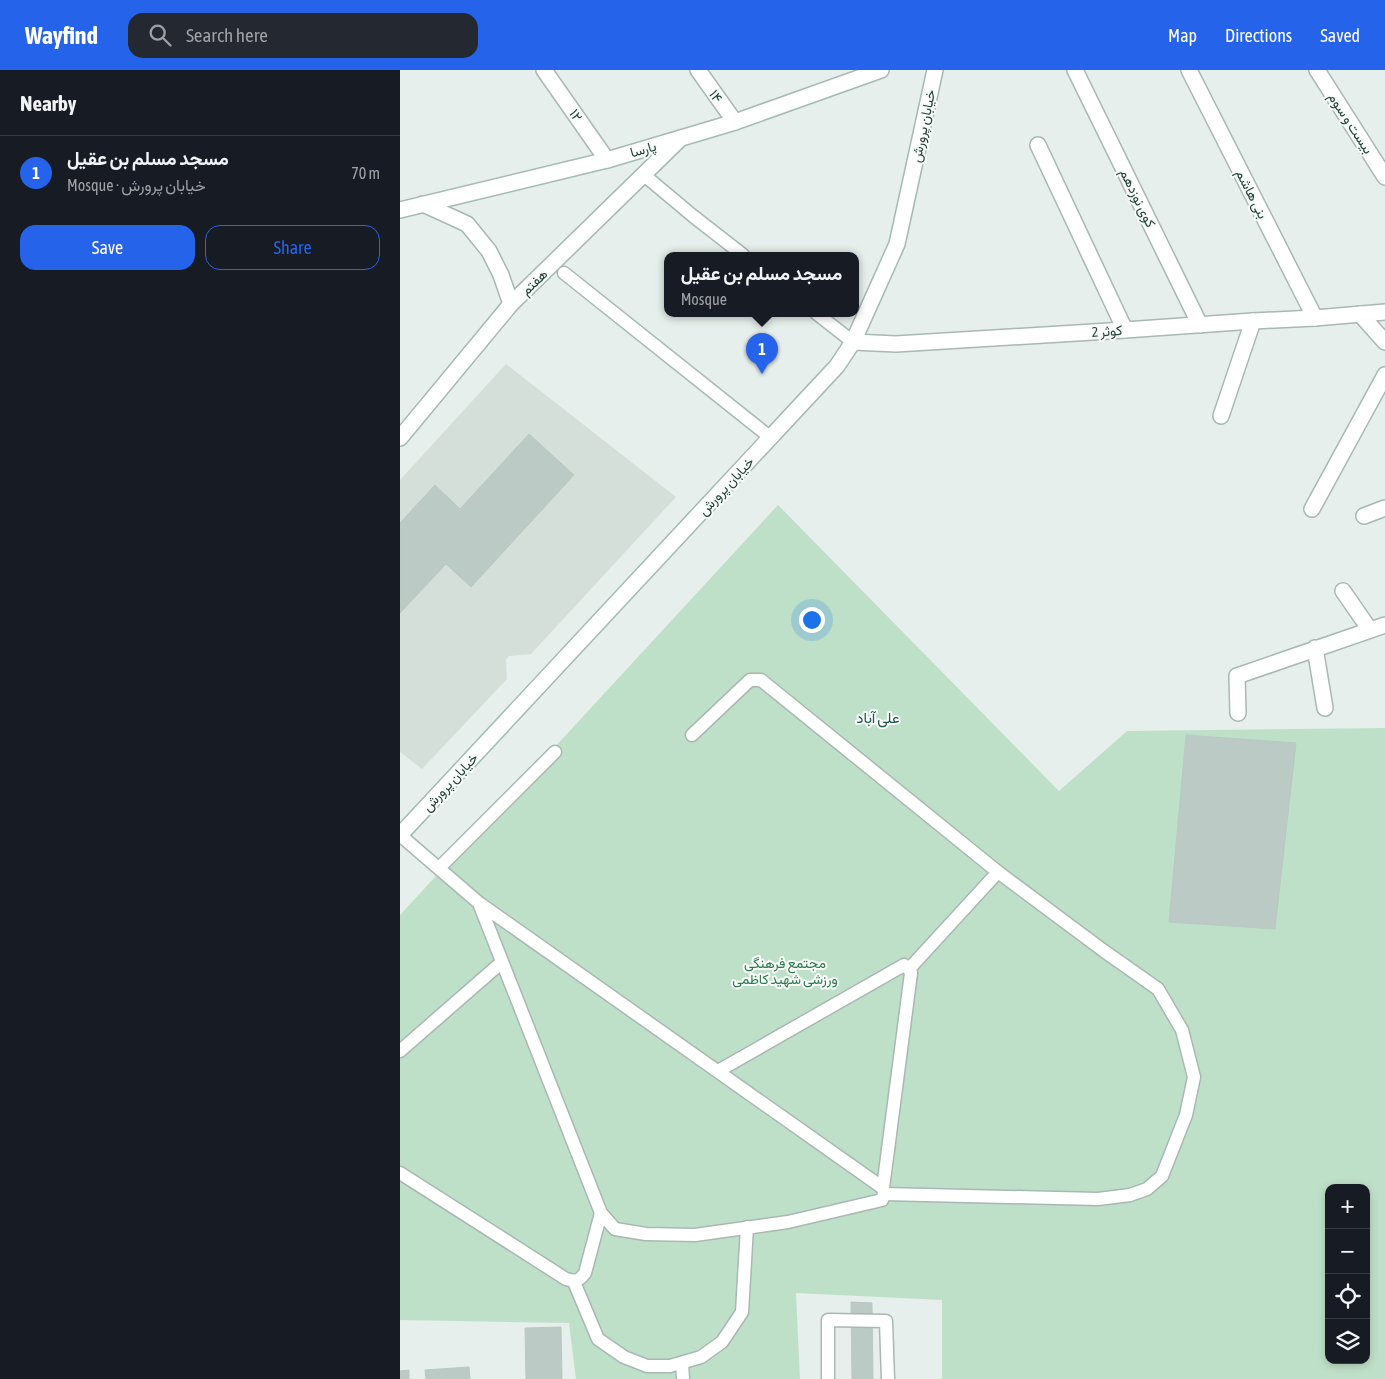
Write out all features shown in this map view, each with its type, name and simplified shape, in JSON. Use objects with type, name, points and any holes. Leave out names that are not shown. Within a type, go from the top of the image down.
[{"type":"street","name":"۱۲","points":[[544,70],[607,160]]},
{"type":"street","name":"۱۴","points":[[698,70],[734,122]]},
{"type":"street","name":"پارسا","points":[[400,210],[607,160],[734,122],[881,70]]},
{"type":"street","name":"خیابان پرورش","points":[[400,835],[838,366],[853,342],[897,244],[935,70]]},
{"type":"street","name":"کوی نوزدهم","points":[[1075,70],[1200,325]]},
{"type":"street","name":"بنی هاشم","points":[[1188,70],[1315,318]]},
{"type":"street","name":"بیست و سوم","points":[[1317,70],[1385,177]]},
{"type":"street","name":"هفتم","points":[[400,438],[511,304],[681,138]]},
{"type":"street","points":[[1038,145],[1125,330]]},
{"type":"street","points":[[423,204],[467,224],[489,251],[501,275],[511,304]]},
{"type":"street","name":"کوثر 2","points":[[853,342],[896,344],[1385,312]]},
{"type":"street","points":[[1360,314],[1385,342]]},
{"type":"street","points":[[1221,416],[1253,321]]},
{"type":"street","points":[[1312,509],[1385,375]]},
{"type":"street","points":[[1364,516],[1385,508]]},
{"type":"street","points":[[1343,591],[1370,630]]},
{"type":"street","points":[[1238,714],[1237,676],[1385,625]]},
{"type":"street","points":[[1315,648],[1325,708]]},
{"type":"lane","points":[[644,175],[738,252]]},
{"type":"lane","points":[[564,273],[771,438]]},
{"type":"lane","points":[[821,317],[853,342]]},
{"type":"lane","points":[[400,835],[479,903],[718,1071],[883,1191],[1098,1199],[1130,1195],[1147,1189],[1162,1176],[1186,1115],[1194,1077],[1182,1030],[1158,989],[1104,952],[998,872],[761,680],[750,680],[692,735]]},
{"type":"lane","points":[[439,868],[555,752]]},
{"type":"lane","points":[[909,969],[998,872]]},
{"type":"lane","points":[[479,903],[601,1213],[615,1228],[646,1234],[695,1234],[788,1222],[882,1200],[911,973],[909,969],[904,965],[718,1071]]},
{"type":"lane","points":[[400,1051],[502,962]]},
{"type":"lane","points":[[400,1173],[566,1279],[574,1282],[580,1280],[585,1273],[601,1213]]},
{"type":"lane","points":[[574,1282],[598,1339],[624,1358],[647,1366],[670,1366],[701,1358],[722,1342],[742,1312],[746,1227]]},
{"type":"lane","points":[[828,1379],[828,1320],[886,1321],[888,1379]]},
{"type":"lane","points":[[682,1363],[683,1379]]},
{"type":"shaded area","points":[[506,364],[676,497],[531,654],[509,656],[506,660],[507,679],[422,769],[400,752],[400,480]]},
{"type":"green space","name":"مجتمع فرهنگی ورزشی شهید کاظمی","points":[[778,505],[1059,791],[1127,731],[1385,728],[1385,1379],[942,1379],[942,1300],[796,1293],[800,1379],[576,1379],[569,1323],[400,1320],[400,915]]},
{"type":"building","points":[[529,434],[574,475],[471,587],[446,564],[400,613],[400,523],[435,485],[460,509]]},
{"type":"building","points":[[1186,735],[1296,743],[1275,929],[1169,922]]},
{"type":"building","points":[[851,1302],[872,1303],[873,1379],[852,1379]]},
{"type":"building","points":[[561,1327],[562,1379],[526,1379],[525,1328]]},
{"type":"building","points":[[469,1367],[470,1379],[426,1379],[425,1370]]},
{"type":"building","points":[[409,1370],[409,1379],[400,1379],[400,1371]]},
{"type":"place","name":"مسجد مسلم بن عقیل","points":[[762,374]]},
{"type":"district","name":"علی آباد","points":[[878,718]]}]
